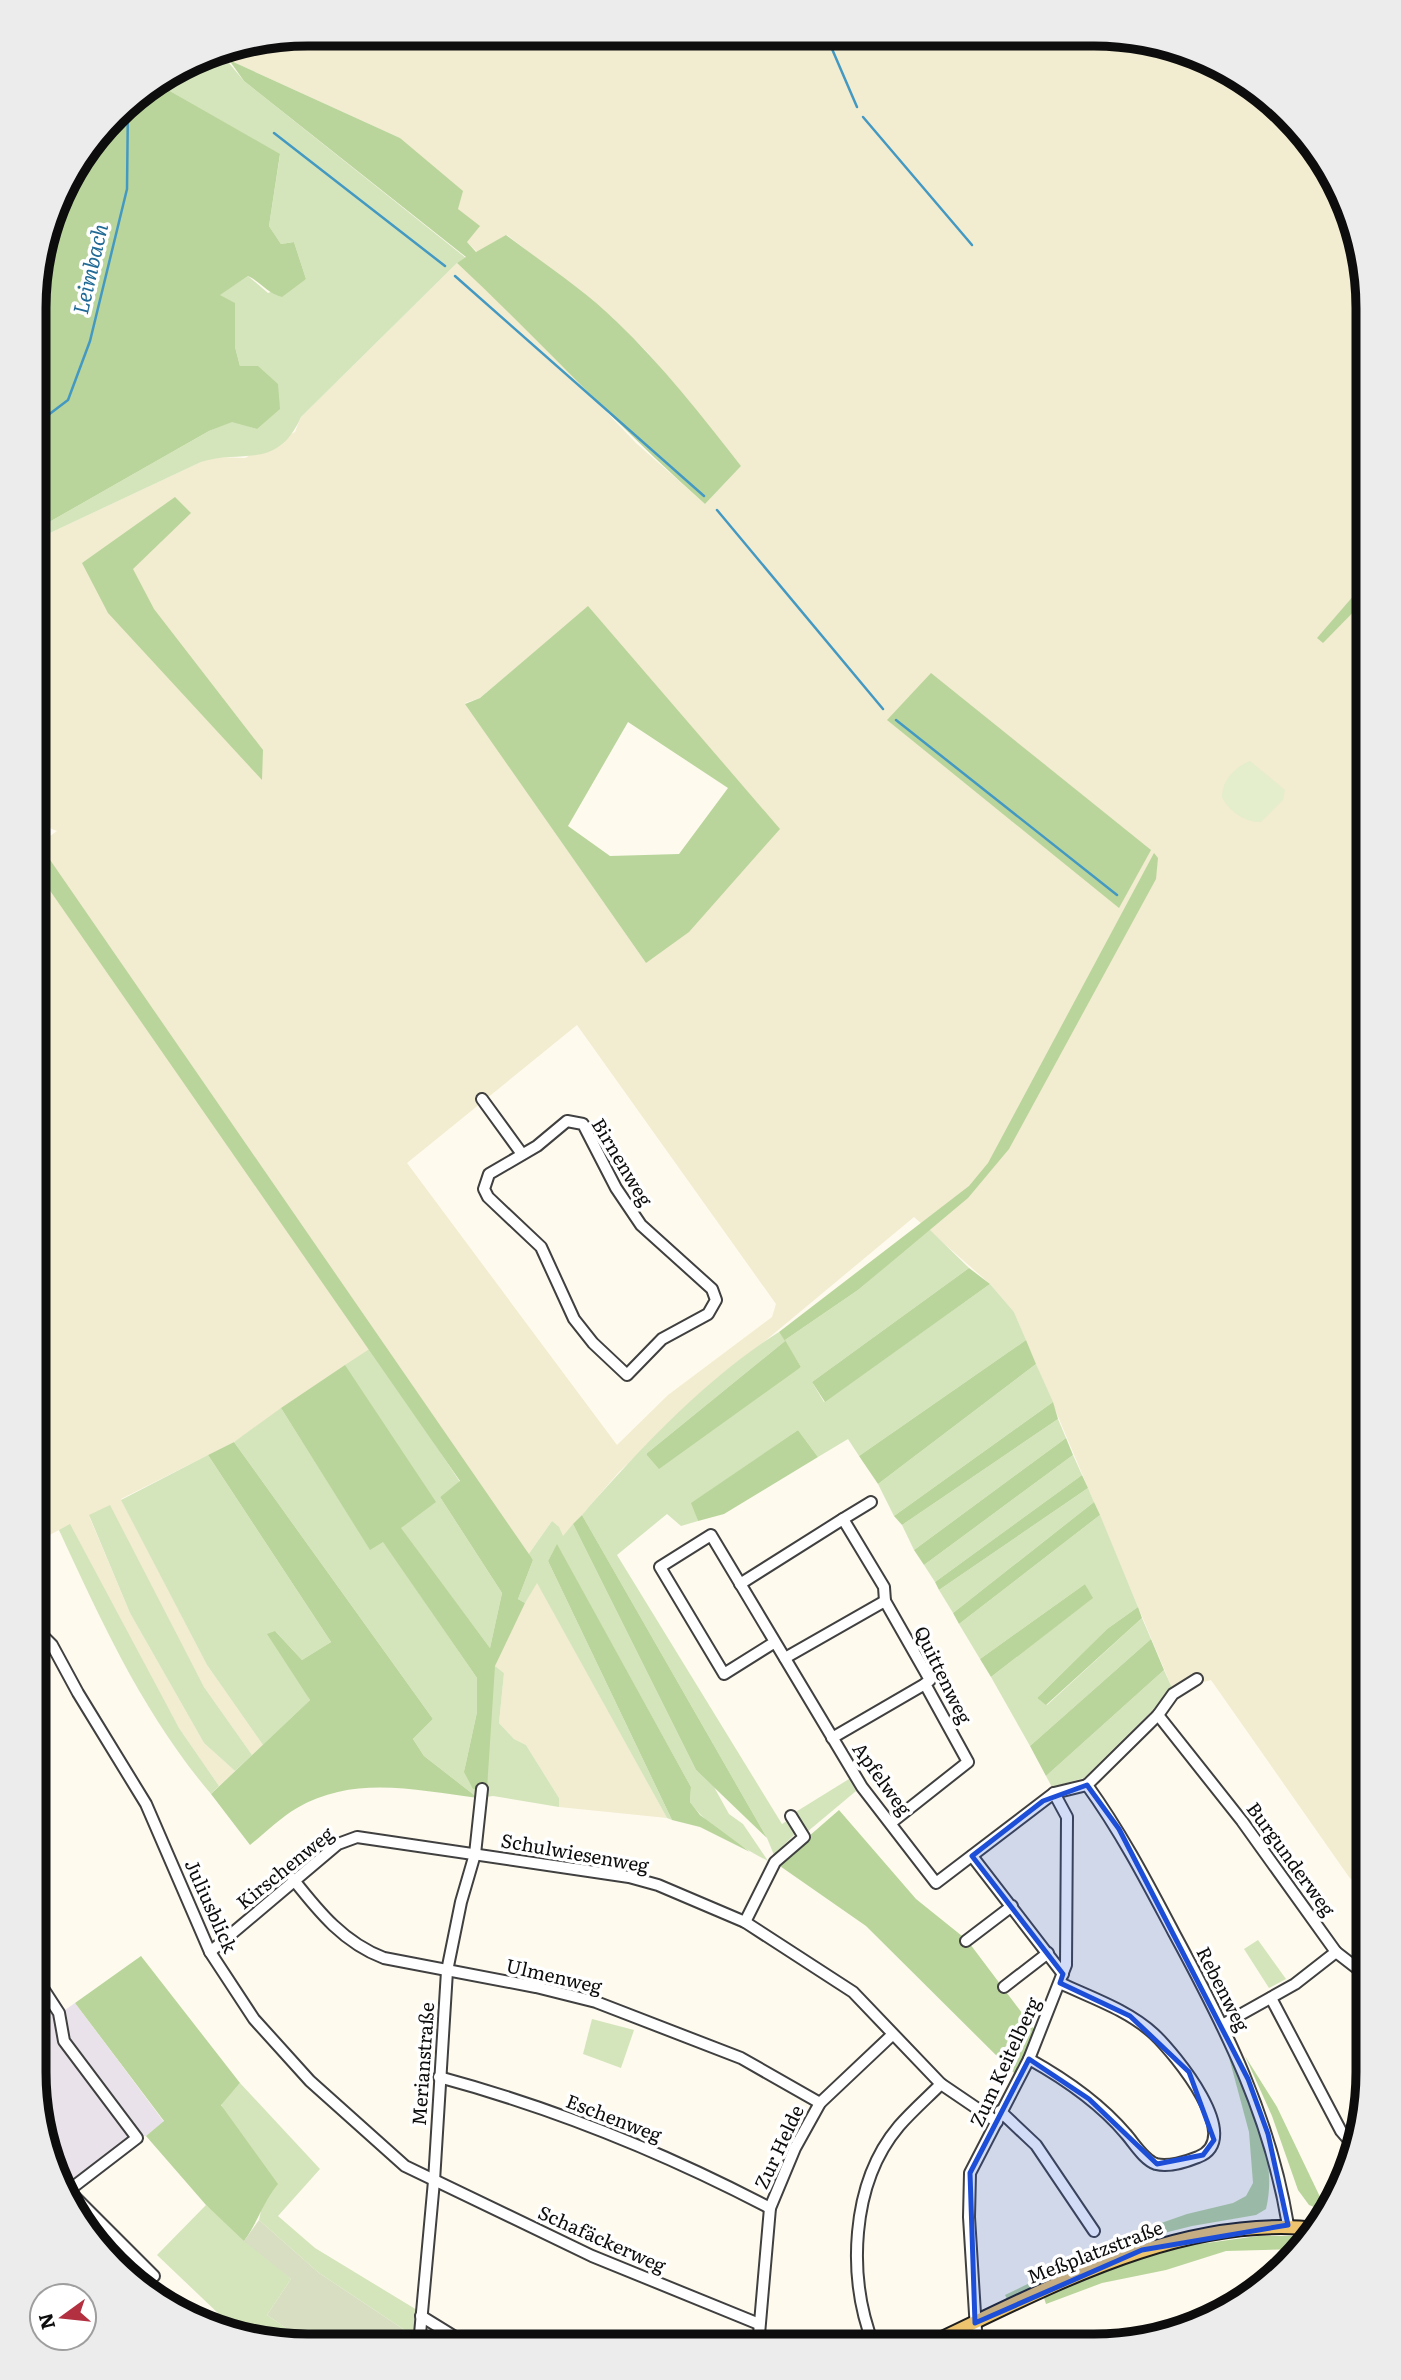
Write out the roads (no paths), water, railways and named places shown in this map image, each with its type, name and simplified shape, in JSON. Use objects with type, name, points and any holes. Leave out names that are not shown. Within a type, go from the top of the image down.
[{"type":"main road","name":"Meßplatzstraße","points":[[951,2334],[1047,2289],[1142,2250],[1231,2231],[1287,2225],[1304,2227]]},
{"type":"street","points":[[482,1099],[522,1154]]},
{"type":"street","name":"Birnenweg","points":[[567,1121],[583,1124],[616,1188],[641,1226],[712,1289],[716,1300],[715,1307],[662,1339],[627,1375],[593,1343],[574,1319],[541,1247],[488,1197],[484,1189],[489,1174],[522,1154],[567,1121]]},
{"type":"street","points":[[740,1584],[871,1502]]},
{"type":"street","name":"Quittenweg","points":[[843,1519],[884,1587],[885,1601],[930,1680],[925,1684],[968,1762],[892,1822]]},
{"type":"street","name":"Apfelweg","points":[[775,1642],[724,1674],[660,1567],[711,1535],[862,1787],[892,1822],[936,1883],[1054,1793],[1087,1785]]},
{"type":"street","points":[[785,1658],[885,1601]]},
{"type":"street","name":"Juliusblick","points":[[46,1639],[52,1645],[146,1804],[210,1952],[254,2019],[310,2081],[405,2166],[434,2181]]},
{"type":"street","points":[[1087,1785],[1158,1715],[1173,1694],[1197,1679]]},
{"type":"street","points":[[832,1738],[925,1684]]},
{"type":"street","name":"Burgunderweg","points":[[1158,1715],[1249,1832],[1336,1952],[1356,1967]]},
{"type":"street","name":"Rebenweg","points":[[1087,1785],[1119,1829],[1248,2079],[1268,2134],[1287,2225]]},
{"type":"street","name":"Merianstraße","points":[[420,2334],[434,2181],[447,1971],[461,1902],[475,1854],[482,1788]]},
{"type":"street","name":"Zum Keitelberg","points":[[976,2334],[970,2173],[1029,2059],[1062,1978],[1067,1919],[1067,1817],[1054,1793]]},
{"type":"street","points":[[745,1922],[775,1862],[803,1837],[791,1816]]},
{"type":"street","name":"Kirschenweg","points":[[210,1952],[338,1844],[357,1837],[475,1854]]},
{"type":"street","name":"Schulwiesenweg","points":[[475,1854],[629,1877],[658,1885],[745,1922],[853,1992],[941,2084],[998,2117],[1036,2145],[1094,2231]]},
{"type":"street","points":[[972,1856],[1048,1953],[1062,1978],[1130,2016],[1153,2034],[1189,2072],[1212,2122],[1214,2132],[1210,2148],[1203,2155],[1171,2164],[1149,2160],[1115,2121],[1089,2099],[1059,2076],[1029,2059]]},
{"type":"street","name":"Ulmenweg","points":[[293,1880],[322,1914],[364,1950],[384,1958],[596,2002],[741,2058],[820,2103]]},
{"type":"street","points":[[966,1941],[1012,1906]]},
{"type":"street","points":[[1222,2025],[1271,1998],[1336,1952]]},
{"type":"street","points":[[1004,1987],[1048,1953]]},
{"type":"street","points":[[46,1992],[60,2013],[64,2041],[137,2138],[72,2187]]},
{"type":"street","points":[[1271,1998],[1347,2138]]},
{"type":"street","name":"Zur Helde","points":[[759,2334],[770,2208],[795,2148],[820,2103],[892,2035]]},
{"type":"street","name":"Eschenweg","points":[[439,2077],[500,2094],[607,2133],[694,2168],[770,2208]]},
{"type":"street","points":[[869,2334],[864,2321],[855,2253],[864,2197],[878,2160],[898,2127],[941,2084]]},
{"type":"street","name":"Schafäckerweg","points":[[434,2181],[592,2256],[759,2324]]},
{"type":"street","points":[[85,2210],[154,2276]]},
{"type":"street","points":[[421,2316],[450,2334]]},
{"type":"waterway","points":[[831,46],[857,107]]},
{"type":"waterway","name":"Leimbach","points":[[46,417],[68,400],[90,341],[127,189],[128,117]]},
{"type":"waterway","points":[[863,117],[972,245]]},
{"type":"waterway","points":[[274,133],[445,266]]},
{"type":"waterway","points":[[455,276],[704,496]]},
{"type":"waterway","points":[[717,510],[883,709]]},
{"type":"waterway","points":[[896,720],[1117,895]]}]
